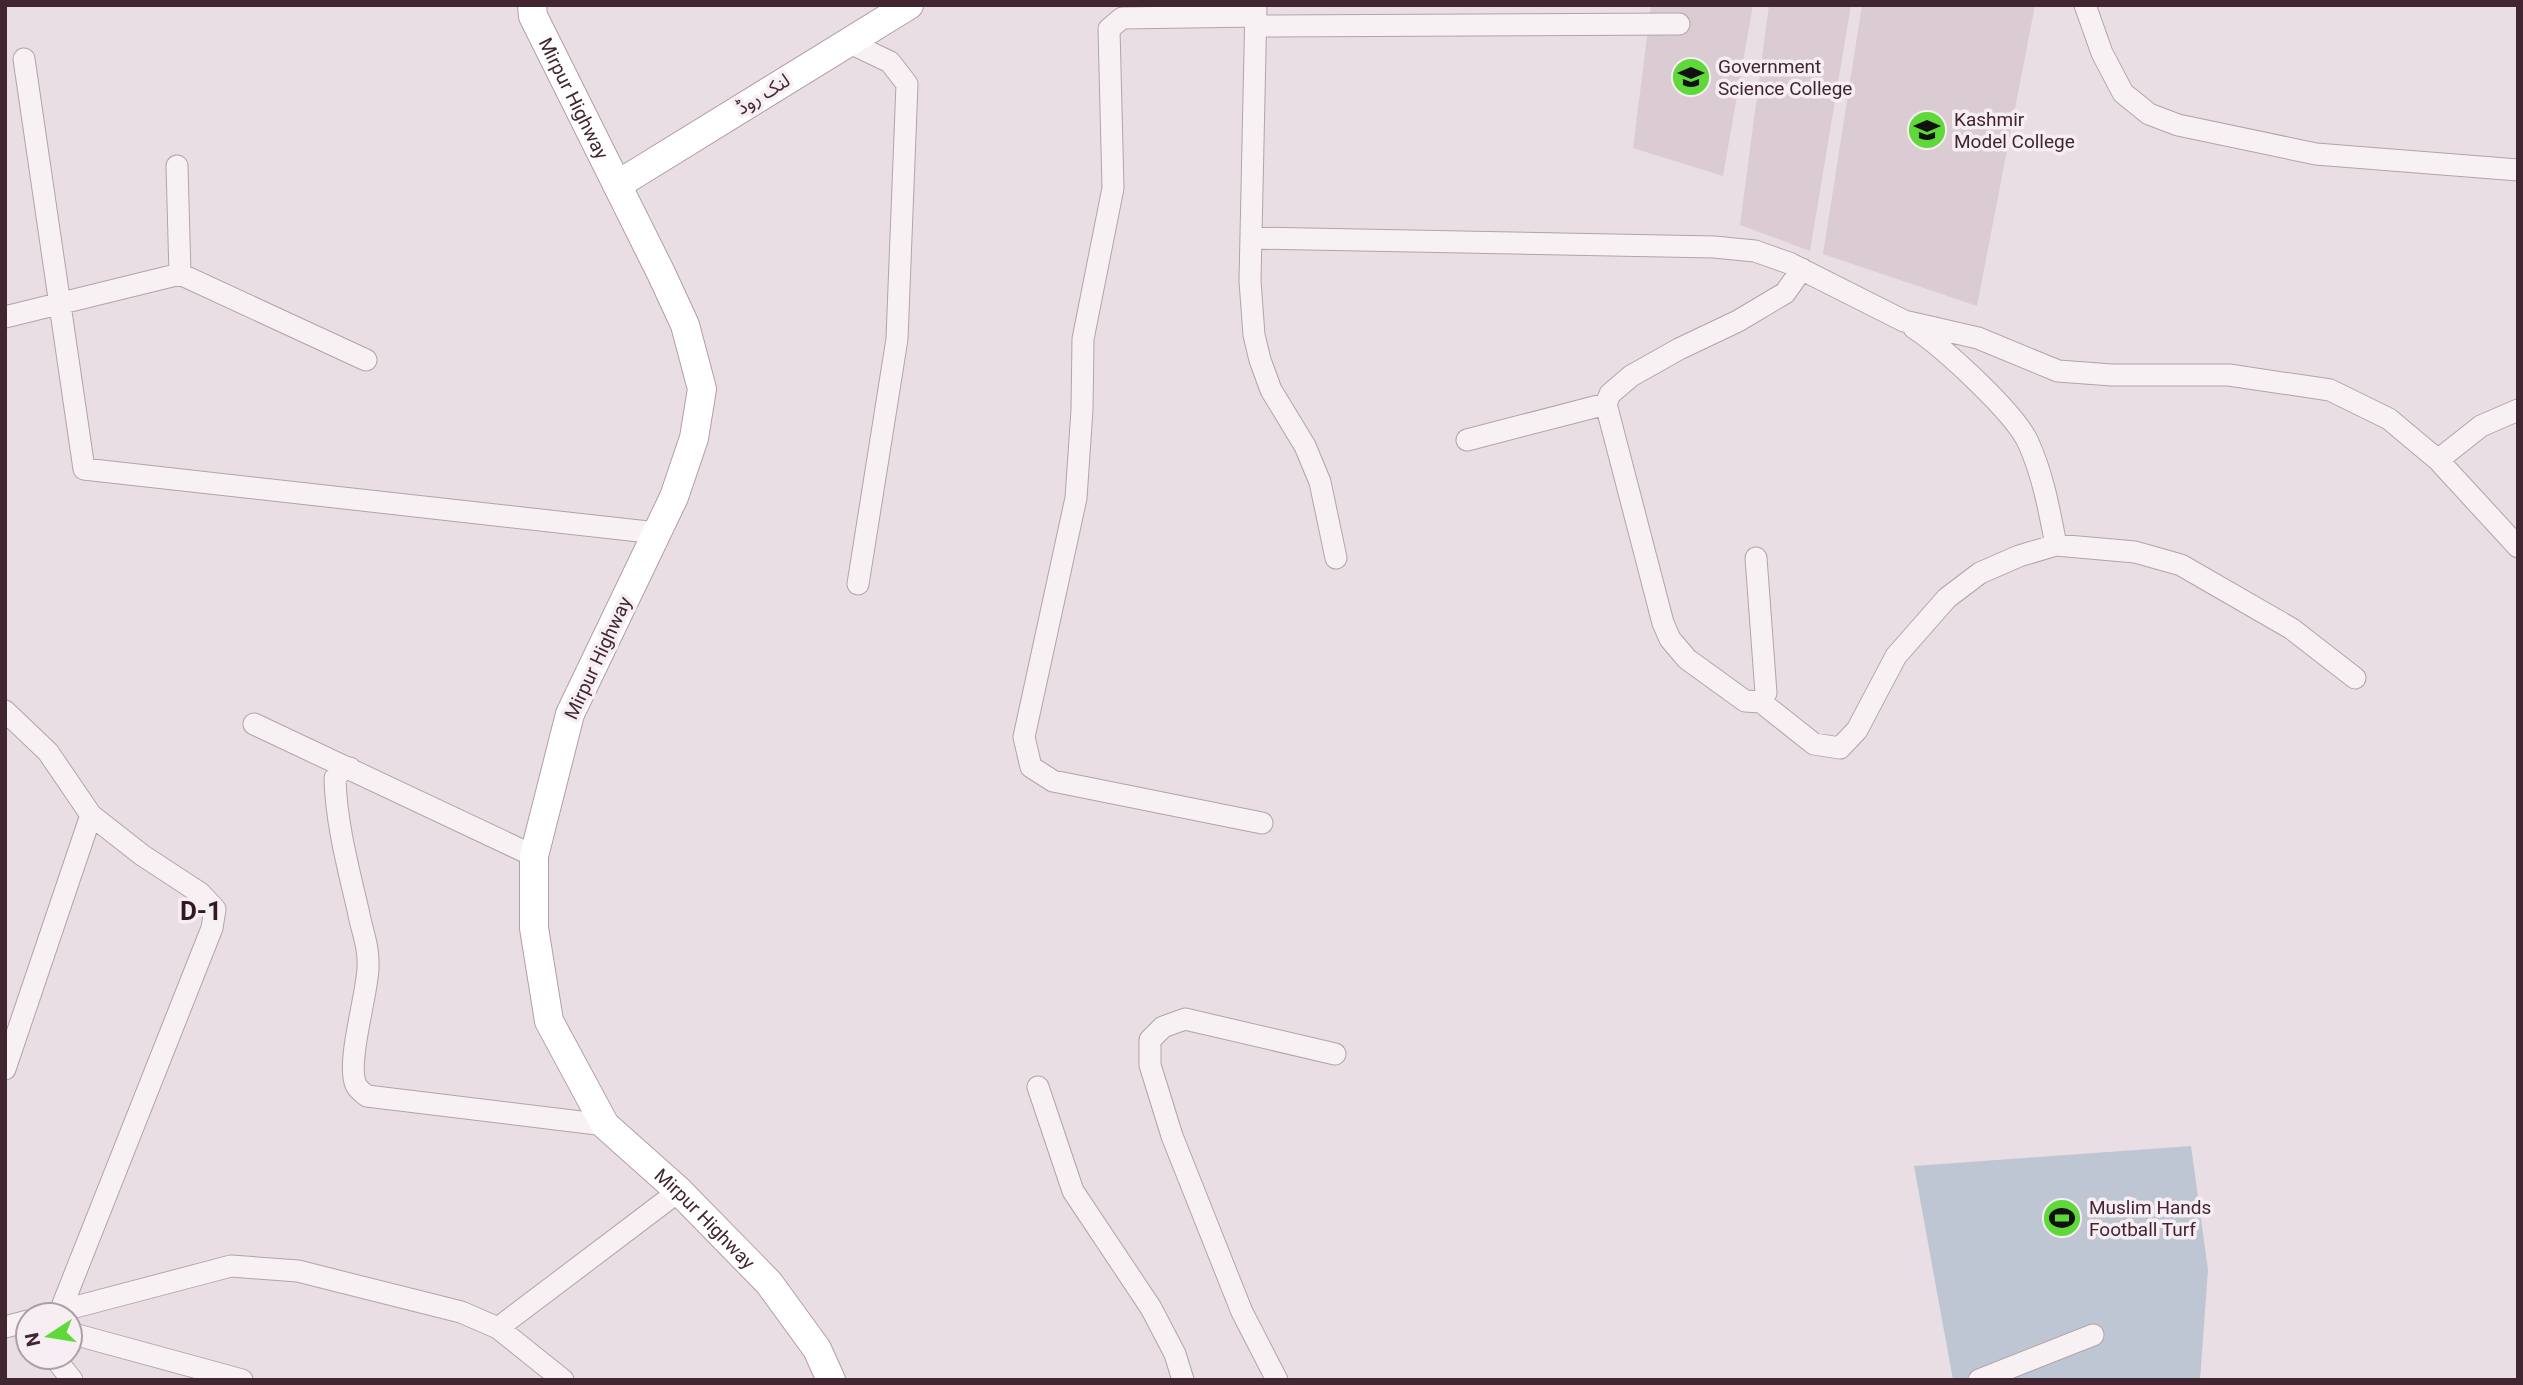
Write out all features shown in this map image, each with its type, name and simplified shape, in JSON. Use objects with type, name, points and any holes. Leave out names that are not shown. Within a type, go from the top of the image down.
[{"type":"main road","name":"Mirpur Highway","points":[[532,5],[533,16],[685,326],[702,389],[694,438],[674,497],[570,714],[534,856],[534,928],[549,1021],[605,1125],[679,1191],[769,1283],[817,1349],[831,1380]]},
{"type":"main road","name":"لنک روڈ","points":[[617,184],[909,5]]},
{"type":"street","points":[[2085,5],[2102,53],[2123,93],[2149,114],[2178,125],[2316,154],[2518,170]]},
{"type":"street","points":[[1256,16],[1251,309],[1260,359],[1272,390],[1304,446],[1320,482],[1336,558]]},
{"type":"street","points":[[1262,822],[1053,781],[1031,767],[1024,737],[1076,498],[1082,410],[1083,339],[1113,188],[1109,29],[1122,18],[1256,16],[1679,24]]},
{"type":"street","points":[[848,42],[890,62],[907,84],[897,339],[858,584]]},
{"type":"street","points":[[24,59],[84,469],[657,533]]},
{"type":"street","points":[[177,166],[180,274]]},
{"type":"street","points":[[1251,238],[1714,247],[1755,251],[1802,269],[1904,321],[1934,341],[1999,405],[2027,439],[2046,489],[2056,545]]},
{"type":"street","points":[[1802,269],[1785,293],[1738,321],[1631,376],[1609,394],[1606,404],[1663,623],[1670,639],[1687,659],[1745,701],[1761,702],[1814,744],[1840,748],[1857,730],[1896,656],[1947,598],[1980,573],[2019,556],[2056,545],[2135,552],[2181,565],[2292,629],[2356,678]]},
{"type":"street","points":[[5,317],[180,274],[366,360]]},
{"type":"street","points":[[1904,321],[1978,338],[2058,371],[2112,375],[2229,375],[2330,390],[2389,419],[2438,460],[2518,547]]},
{"type":"street","points":[[1467,440],[1606,404]]},
{"type":"street","points":[[2438,460],[2481,426],[2518,410]]},
{"type":"street","points":[[1756,558],[1766,693],[1761,702]]},
{"type":"street","points":[[5,711],[48,752],[91,815],[142,855],[200,892],[215,909],[212,928],[58,1301]]},
{"type":"street","points":[[254,724],[534,856]]},
{"type":"street","points":[[350,768],[342,770],[334,778],[347,860],[368,945],[368,970],[352,1069],[356,1087],[367,1096],[605,1125]]},
{"type":"street","points":[[5,1069],[91,815]]},
{"type":"street","points":[[1277,1380],[1242,1312],[1172,1136],[1150,1065],[1150,1040],[1163,1027],[1185,1019],[1335,1054]]},
{"type":"street","points":[[1038,1087],[1073,1191],[1151,1308],[1175,1354],[1183,1380]]},
{"type":"street","points":[[499,1328],[679,1191]]},
{"type":"street","points":[[84,1304],[231,1266],[298,1271],[461,1312],[499,1328],[563,1380]]},
{"type":"street","points":[[1979,1380],[2093,1335]]},
{"type":"street","points":[[84,1337],[242,1380]]},
{"type":"shaded area","name":"Government Science College","points":[[1651,5],[1753,5],[1723,176],[1633,148]]},
{"type":"shaded area","points":[[1769,5],[1851,5],[1810,251],[1740,225]]},
{"type":"shaded area","name":"Kashmir Model College","points":[[1862,5],[2035,5],[1977,306],[1823,254]]},
{"type":"shaded area","name":"Muslim Hands Football Turf","points":[[2191,1146],[2208,1270],[2200,1380],[1953,1380],[1914,1166]]},
{"type":"place","name":"Government Science College","points":[[1691,77]]},
{"type":"place","name":"Kashmir Model College","points":[[1927,130]]},
{"type":"place","name":"Muslim Hands Football Turf","points":[[2062,1218]]},
{"type":"district","name":"D-1","points":[[201,911]]}]
